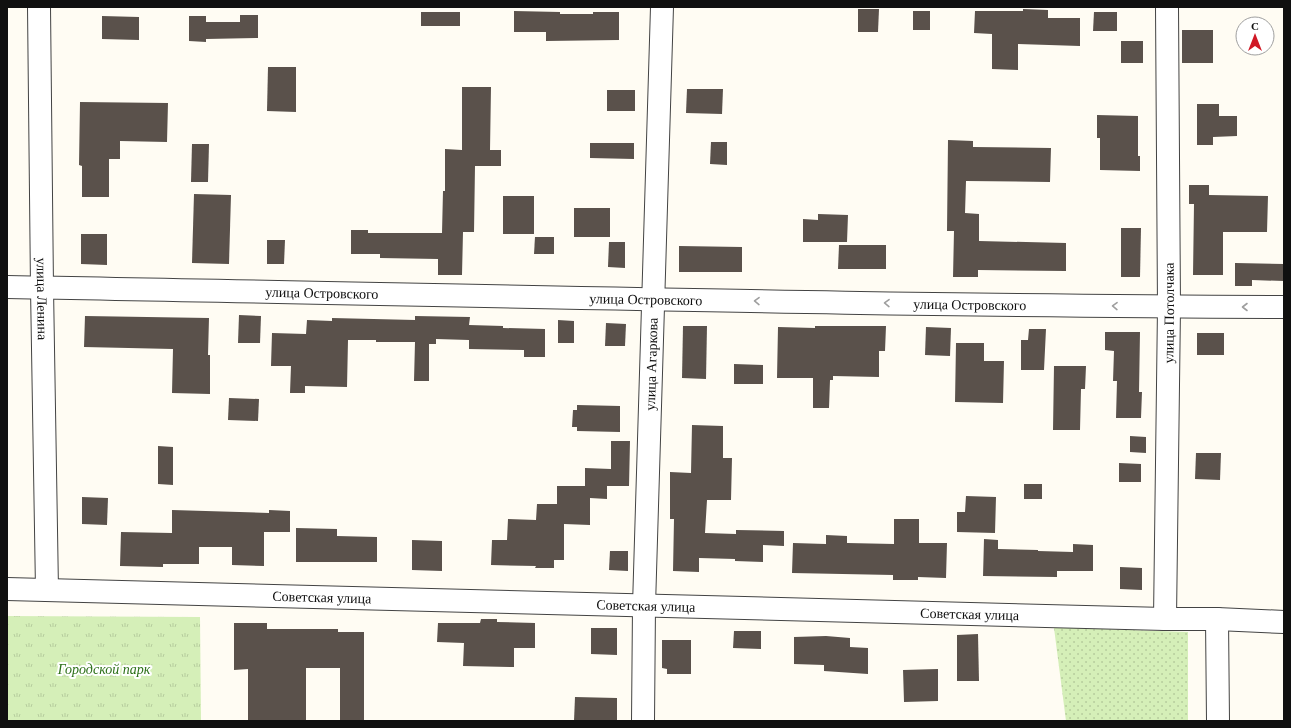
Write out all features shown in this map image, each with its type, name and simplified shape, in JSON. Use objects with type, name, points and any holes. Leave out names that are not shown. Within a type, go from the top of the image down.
[{"type":"street","name":"улица Ленина","points":[[39,7],[42,288],[48,590]]},
{"type":"street","name":"улица Агаркова","points":[[643,721],[644,606],[662,7]]},
{"type":"street","name":"улица Потолчака","points":[[1165,619],[1168,307],[1167,7]]},
{"type":"street","name":"улица Островского","points":[[7,287],[654,300],[1168,307],[1284,307]]},
{"type":"street","name":"Советская улица","points":[[7,589],[1165,619],[1217,619],[1284,622]]},
{"type":"street","points":[[1217,619],[1218,721]]},
{"type":"green space","name":"Городской парк","points":[[7,616],[200,617],[201,721],[7,721]]},
{"type":"green space","points":[[1046,627],[1188,632],[1188,721],[1066,721],[1054,628]]},
{"type":"building","points":[[858,9],[879,9],[878,32],[858,32]]},
{"type":"building","points":[[1023,9],[1048,10],[1048,18],[1080,18],[1080,46],[1018,44],[1018,70],[992,69],[992,34],[974,33],[975,11],[1023,11]]},
{"type":"building","points":[[514,11],[560,12],[560,14],[619,12],[619,40],[546,41],[546,32],[514,32]]},
{"type":"building","points":[[913,11],[930,11],[930,30],[913,30]]},
{"type":"building","points":[[421,12],[460,12],[460,26],[421,26]]},
{"type":"building","points":[[1094,12],[1117,12],[1117,31],[1093,31]]},
{"type":"building","points":[[240,15],[258,15],[258,38],[206,39],[206,42],[189,41],[189,16],[206,16],[206,22],[240,22]]},
{"type":"building","points":[[102,16],[139,17],[139,40],[102,39]]},
{"type":"building","points":[[1182,30],[1213,30],[1213,63],[1182,63]]},
{"type":"building","points":[[1121,41],[1143,41],[1143,63],[1121,63]]},
{"type":"building","points":[[268,67],[296,67],[296,112],[267,111]]},
{"type":"building","points":[[462,87],[491,87],[490,150],[501,150],[501,166],[475,166],[474,232],[463,232],[462,275],[438,275],[438,259],[380,258],[380,254],[351,254],[351,230],[368,230],[368,233],[442,233],[443,191],[445,191],[445,149],[462,150]]},
{"type":"building","points":[[687,89],[723,89],[722,114],[686,113]]},
{"type":"building","points":[[607,90],[635,90],[635,111],[607,111]]},
{"type":"building","points":[[80,102],[168,103],[167,142],[120,141],[120,159],[109,159],[109,197],[82,197],[82,166],[79,165]]},
{"type":"building","points":[[1197,104],[1219,104],[1219,116],[1237,116],[1237,136],[1213,137],[1213,145],[1197,145]]},
{"type":"building","points":[[1097,115],[1138,116],[1138,156],[1140,156],[1140,171],[1100,170],[1100,138],[1097,138]]},
{"type":"building","points":[[948,140],[973,141],[973,147],[1051,148],[1050,182],[966,181],[965,213],[979,214],[979,241],[1066,243],[1066,271],[978,270],[978,277],[953,277],[954,231],[947,231]]},
{"type":"building","points":[[711,142],[727,142],[727,165],[710,164]]},
{"type":"building","points":[[590,143],[634,143],[634,159],[590,158]]},
{"type":"building","points":[[192,144],[209,144],[208,182],[191,182]]},
{"type":"building","points":[[1189,185],[1209,185],[1209,195],[1268,196],[1267,232],[1223,232],[1223,275],[1193,275],[1194,204],[1189,204]]},
{"type":"building","points":[[194,194],[231,195],[229,264],[192,263]]},
{"type":"building","points":[[503,196],[534,196],[534,234],[503,234]]},
{"type":"building","points":[[574,208],[610,208],[610,237],[574,237]]},
{"type":"building","points":[[818,214],[848,215],[847,242],[803,242],[803,219],[818,220]]},
{"type":"building","points":[[1121,228],[1141,228],[1140,277],[1121,277]]},
{"type":"building","points":[[81,234],[107,234],[107,265],[81,264]]},
{"type":"building","points":[[535,237],[554,237],[554,254],[534,254]]},
{"type":"building","points":[[267,240],[285,240],[284,264],[267,264]]},
{"type":"building","points":[[609,242],[625,242],[625,268],[608,267]]},
{"type":"building","points":[[839,245],[886,245],[886,269],[838,269]]},
{"type":"building","points":[[679,246],[742,247],[742,272],[679,272]]},
{"type":"building","points":[[1235,263],[1284,264],[1284,281],[1252,280],[1252,286],[1235,286]]},
{"type":"building","points":[[239,315],[261,316],[260,343],[238,343]]},
{"type":"building","points":[[85,316],[209,318],[208,355],[210,355],[210,394],[172,393],[173,349],[84,347]]},
{"type":"building","points":[[415,316],[470,317],[469,325],[503,326],[503,328],[545,329],[545,357],[524,357],[524,350],[469,349],[469,340],[436,339],[436,344],[429,344],[429,381],[414,381],[415,342],[348,340],[347,387],[305,386],[305,393],[290,393],[291,366],[271,366],[272,333],[306,334],[307,320],[332,321],[332,318],[415,320]]},
{"type":"building","points":[[558,320],[574,321],[574,343],[558,343]]},
{"type":"building","points":[[606,323],[626,324],[625,346],[605,346]]},
{"type":"building","points":[[683,326],[707,326],[706,379],[682,378]]},
{"type":"building","points":[[815,326],[886,326],[885,351],[879,351],[879,377],[833,376],[833,380],[830,380],[829,408],[813,408],[813,378],[777,378],[778,327],[815,328]]},
{"type":"building","points":[[926,327],[951,328],[950,356],[925,355]]},
{"type":"building","points":[[1029,329],[1046,329],[1044,370],[1021,370],[1021,340],[1028,340]]},
{"type":"building","points":[[1105,332],[1140,332],[1139,392],[1142,392],[1141,418],[1116,418],[1117,381],[1113,381],[1114,351],[1105,350]]},
{"type":"building","points":[[1197,333],[1224,333],[1224,355],[1197,355]]},
{"type":"building","points":[[956,343],[984,343],[984,361],[1004,361],[1003,403],[955,402]]},
{"type":"building","points":[[734,364],[763,365],[763,384],[734,384]]},
{"type":"building","points":[[1054,366],[1086,366],[1085,389],[1081,389],[1080,430],[1053,430]]},
{"type":"building","points":[[229,398],[259,399],[258,421],[228,420]]},
{"type":"building","points":[[577,405],[620,406],[620,432],[577,431],[577,427],[572,427],[573,410],[577,410]]},
{"type":"building","points":[[692,425],[723,426],[723,458],[732,458],[731,500],[707,500],[705,533],[736,534],[736,530],[784,531],[784,546],[763,545],[763,562],[735,561],[735,559],[699,558],[699,572],[673,571],[674,519],[670,519],[670,472],[691,473]]},
{"type":"building","points":[[1130,436],[1146,437],[1146,453],[1130,452]]},
{"type":"building","points":[[611,441],[630,441],[629,486],[607,486],[607,499],[590,498],[590,525],[564,524],[564,560],[554,560],[554,568],[491,565],[492,540],[507,540],[508,519],[536,520],[537,504],[557,504],[557,486],[585,486],[585,468],[611,469]]},
{"type":"building","points":[[158,446],[173,447],[173,485],[158,484]]},
{"type":"building","points":[[1196,453],[1221,453],[1220,480],[1195,479]]},
{"type":"building","points":[[1119,463],[1141,464],[1141,482],[1119,482]]},
{"type":"building","points":[[1024,484],[1042,484],[1042,499],[1024,499]]},
{"type":"building","points":[[966,496],[996,497],[995,533],[957,532],[957,512],[965,512]]},
{"type":"building","points":[[82,497],[108,498],[107,525],[82,524]]},
{"type":"building","points":[[172,510],[269,513],[269,510],[290,511],[290,532],[264,532],[264,566],[232,565],[232,547],[199,547],[199,564],[163,564],[163,567],[120,566],[121,532],[172,533]]},
{"type":"building","points":[[894,519],[919,519],[919,543],[947,543],[946,578],[918,577],[918,580],[893,580],[893,575],[792,573],[793,543],[826,544],[826,535],[847,536],[847,543],[894,544]]},
{"type":"building","points":[[296,528],[337,529],[337,536],[377,537],[377,562],[296,562]]},
{"type":"building","points":[[984,539],[998,540],[998,549],[1073,552],[1073,544],[1093,545],[1093,571],[1057,571],[1057,577],[983,576]]},
{"type":"building","points":[[412,540],[442,541],[442,571],[412,570]]},
{"type":"building","points":[[610,551],[628,551],[628,571],[609,570]]},
{"type":"building","points":[[1120,567],[1142,568],[1142,590],[1120,589]]},
{"type":"building","points":[[481,619],[497,619],[497,622],[535,623],[535,648],[514,648],[514,667],[463,666],[464,643],[437,642],[438,623],[480,623]]},
{"type":"building","points":[[234,623],[267,623],[267,629],[338,629],[338,632],[364,632],[364,721],[340,721],[340,668],[306,668],[306,721],[248,721],[248,669],[234,670]]},
{"type":"building","points":[[591,628],[617,628],[617,655],[591,654]]},
{"type":"building","points":[[734,631],[761,631],[761,649],[733,648]]},
{"type":"building","points":[[978,634],[979,681],[957,681],[957,635]]},
{"type":"building","points":[[826,636],[850,638],[850,647],[868,648],[868,674],[824,671],[824,665],[794,664],[794,637]]},
{"type":"building","points":[[662,640],[691,640],[691,674],[667,674],[667,669],[662,668]]},
{"type":"building","points":[[938,669],[938,701],[904,702],[903,670]]},
{"type":"building","points":[[575,697],[617,698],[617,721],[574,721]]}]
